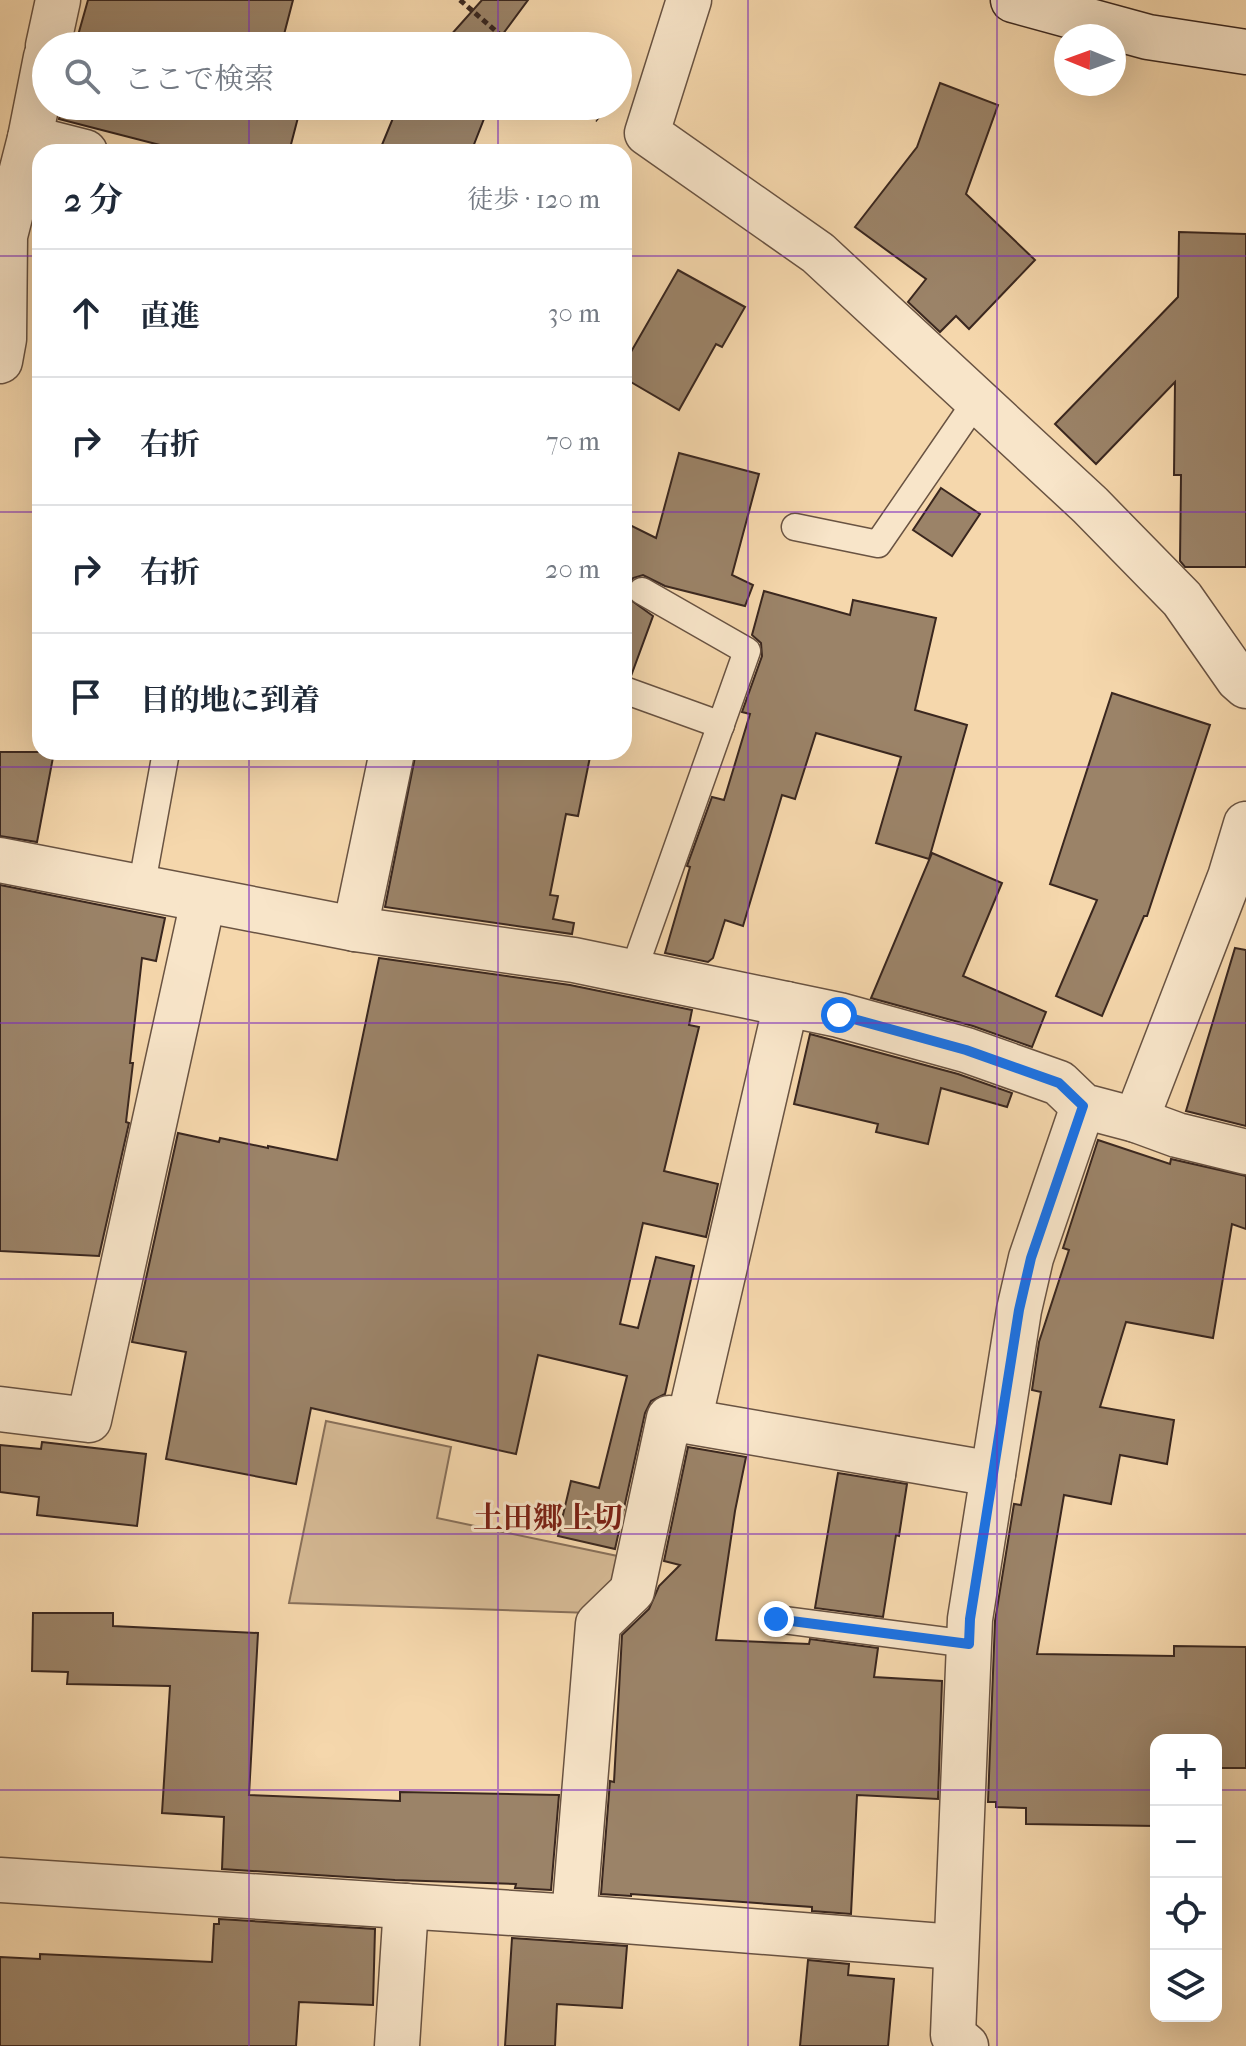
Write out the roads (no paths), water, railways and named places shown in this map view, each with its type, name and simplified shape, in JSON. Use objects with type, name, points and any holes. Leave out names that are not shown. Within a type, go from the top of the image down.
[{"type":"street","points":[[51,32],[58,0]]},
{"type":"street","points":[[689,0],[635,142],[818,253],[1090,505],[1182,599],[1246,686]]},
{"type":"street","points":[[1013,0],[1148,37],[1246,52]]},
{"type":"street","points":[[0,361],[4,339],[3,236],[34,120]]},
{"type":"street","points":[[30,138],[54,144]]},
{"type":"street","points":[[355,929],[390,760]]},
{"type":"street","points":[[1136,1120],[1230,877],[1246,824]]},
{"type":"street","points":[[0,860],[355,929],[574,960],[839,1015],[966,1050],[1059,1083],[1083,1106],[1246,1152]]},
{"type":"street","points":[[0,1409],[89,1420],[203,901]]},
{"type":"street","points":[[689,1421],[786,1004]]},
{"type":"street","points":[[953,2042],[970,1619],[1019,1310],[1031,1258],[1083,1106]]},
{"type":"street","points":[[574,1917],[598,1624],[632,1591],[669,1418],[993,1474]]},
{"type":"street","points":[[0,1880],[574,1917],[955,1947]]},
{"type":"street","points":[[397,2046],[406,1906]]},
{"type":"lane","points":[[795,527],[878,544],[977,400]]},
{"type":"lane","points":[[633,972],[747,651],[642,591]]},
{"type":"lane","points":[[632,693],[721,725]]},
{"type":"lane","points":[[141,889],[165,760]]},
{"type":"lane","points":[[776,1619],[969,1644]]},
{"type":"district","name":"土田郷上切","points":[[548,1518]]}]
